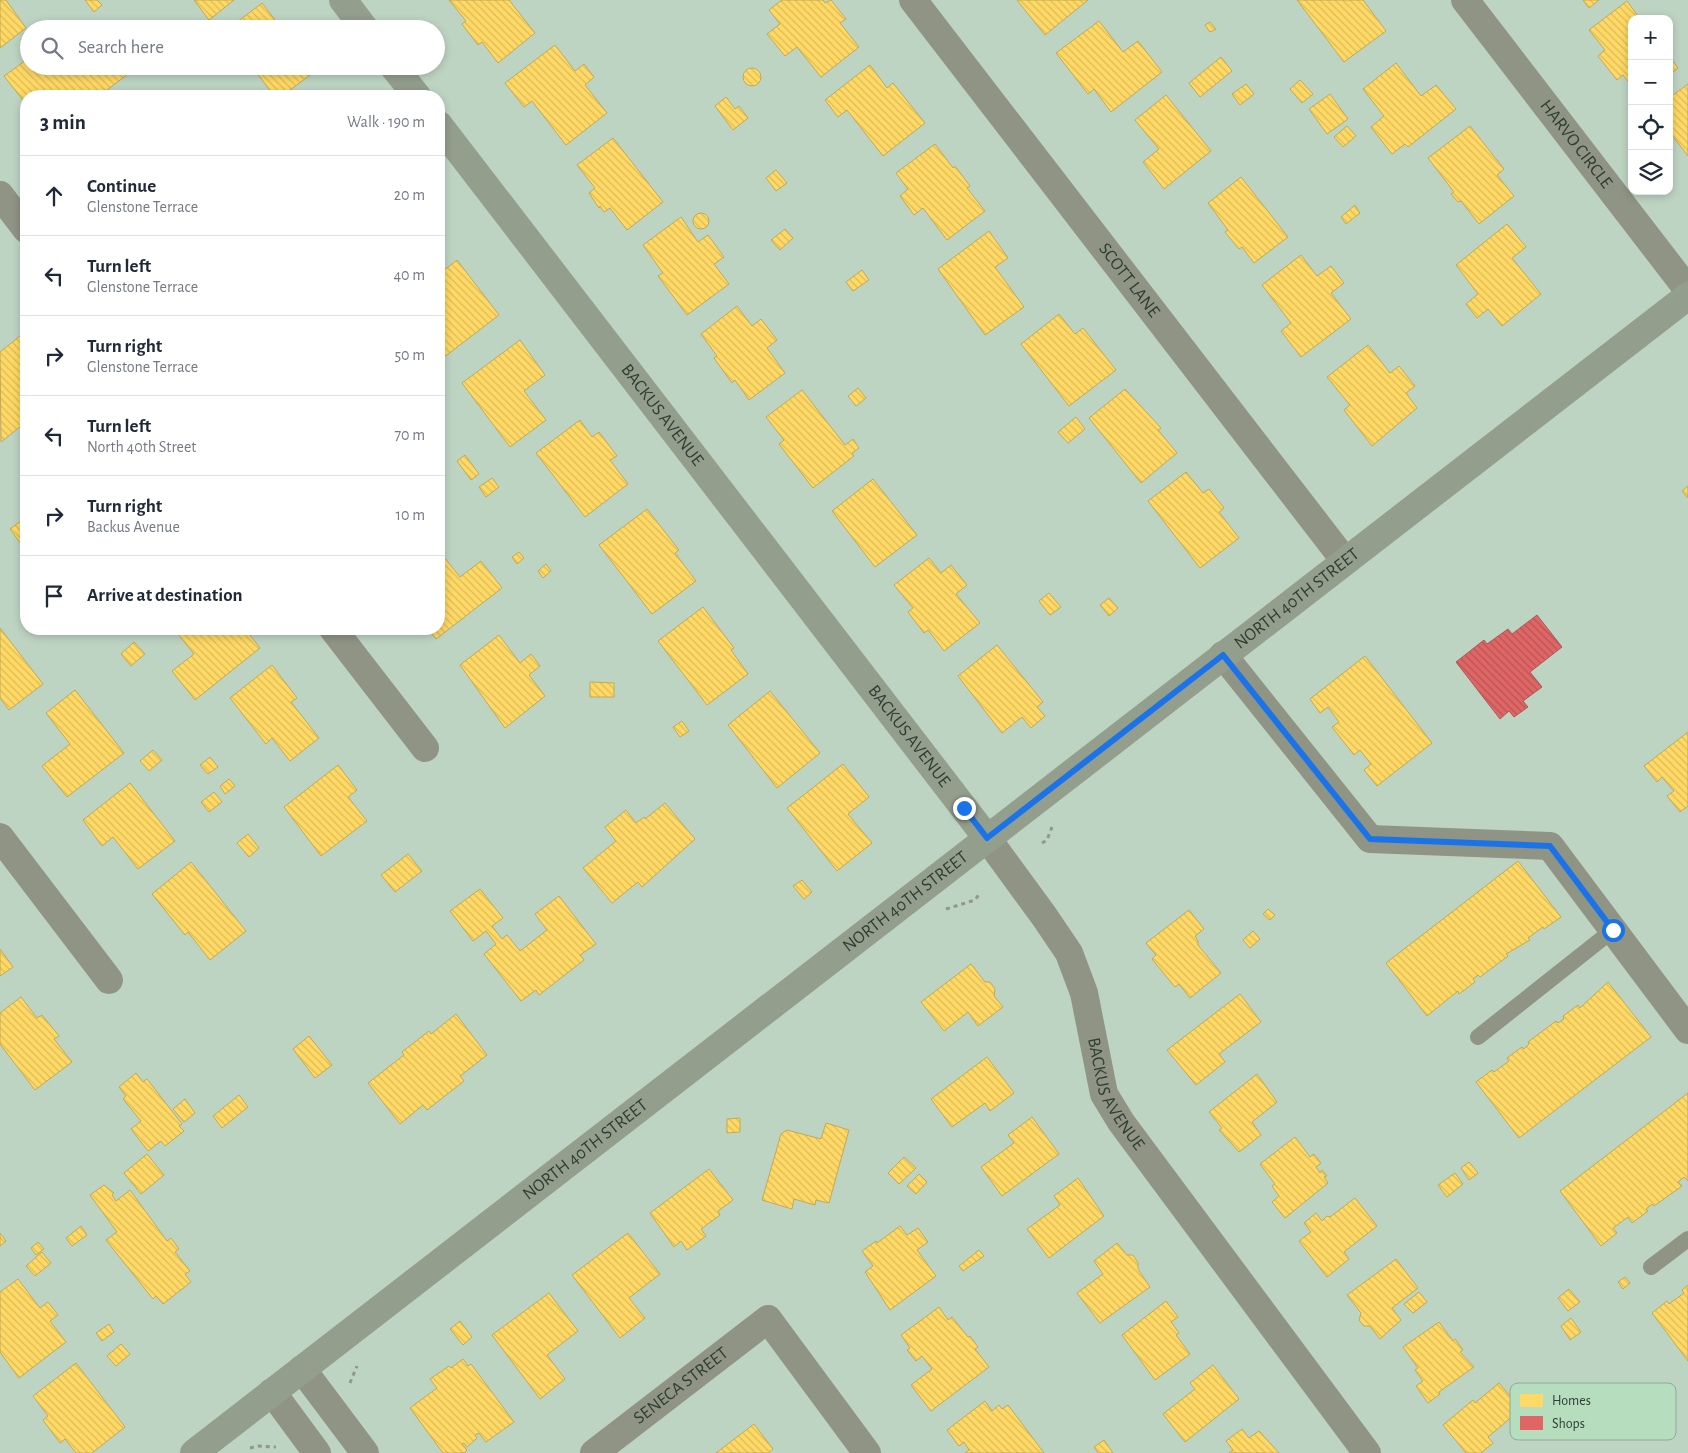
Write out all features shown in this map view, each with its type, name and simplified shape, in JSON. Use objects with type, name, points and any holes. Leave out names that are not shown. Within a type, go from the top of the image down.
[{"type":"street","points":[[342,0],[358,20]]},
{"type":"street","name":"SCOTT LANE","points":[[913,0],[1345,561]]},
{"type":"street","name":"HARVO CIRCLE","points":[[1465,0],[1688,290]]},
{"type":"street","points":[[401,75],[412,90]]},
{"type":"street","name":"BACKUS AVENUE","points":[[445,133],[987,838],[1044,916],[1069,953],[1084,994],[1104,1094],[1121,1122],[1367,1453]]},
{"type":"street","points":[[0,195],[20,221]]},
{"type":"street","name":"NORTH 40TH STREET","points":[[194,1453],[1688,296]]},
{"type":"street","points":[[338,635],[425,748]]},
{"type":"street","points":[[1223,655],[1370,839],[1550,846],[1688,1030]]},
{"type":"street","points":[[0,838],[109,980]]},
{"type":"street","name":"SENECA STREET","points":[[594,1453],[768,1319],[867,1453]]},
{"type":"street","points":[[302,1369],[365,1453]]},
{"type":"street","points":[[272,1392],[317,1453]]},
{"type":"lane","points":[[1478,1037],[1613,930]]},
{"type":"lane","points":[[1651,1267],[1688,1239]]},
{"type":"path","points":[[246,1449],[258,1446],[280,1448]]},
{"type":"building: Homes","points":[[0,0],[6,0],[20,20],[20,33],[0,48]]},
{"type":"building: Homes","points":[[85,0],[97,0],[102,5],[94,12]]},
{"type":"building: Homes","points":[[194,0],[234,0],[209,20]]},
{"type":"building: Homes","points":[[449,0],[509,0],[535,33],[498,63],[482,42],[478,45],[462,24],[466,21]]},
{"type":"building: Homes","points":[[782,0],[823,0],[825,3],[831,0],[846,19],[840,23],[859,47],[821,77],[797,47],[785,56],[767,34],[780,24],[769,10]]},
{"type":"building: Homes","points":[[1017,0],[1088,0],[1045,35]]},
{"type":"building: Homes","points":[[1297,0],[1363,0],[1386,31],[1344,62]]},
{"type":"building: Homes","points":[[1583,0],[1599,0],[1589,8]]},
{"type":"building: Homes","points":[[1627,1],[1637,15],[1628,15],[1628,81],[1623,75],[1617,80],[1598,56],[1605,50],[1589,30]]},
{"type":"building: Homes","points":[[262,3],[275,20],[240,20]]},
{"type":"building: Homes","points":[[1099,21],[1123,52],[1138,41],[1162,72],[1111,112],[1094,89],[1088,94],[1056,53]]},
{"type":"building: Homes","points":[[1210,22],[1216,29],[1210,32],[1205,25]]},
{"type":"building: Homes","points":[[555,45],[575,71],[584,64],[594,77],[585,85],[607,113],[566,145],[532,101],[524,107],[505,83]]},
{"type":"building: Homes","points":[[1221,57],[1232,71],[1200,97],[1189,83]]},
{"type":"building: Homes","points":[[1673,61],[1678,68],[1673,72]]},
{"type":"building: Homes","points":[[1396,63],[1421,96],[1436,85],[1456,109],[1408,147],[1405,144],[1392,154],[1371,127],[1384,116],[1363,89]]},
{"type":"building: Homes","points":[[20,64],[20,75],[127,75],[107,90],[20,90],[20,96],[4,76]]},
{"type":"building: Homes","points":[[870,65],[887,88],[893,83],[925,123],[883,156],[847,110],[838,117],[825,100]]},
{"type":"building: Homes","points":[[752,68],[758,71],[761,77],[758,83],[752,86],[746,83],[743,77],[746,71]]},
{"type":"building: Homes","points":[[259,75],[310,75],[290,90],[270,90]]},
{"type":"building: Homes","points":[[1300,80],[1313,94],[1302,103],[1290,89]]},
{"type":"building: Homes","points":[[1246,84],[1254,94],[1240,105],[1232,94]]},
{"type":"building: Homes","points":[[1688,84],[1688,156],[1673,137],[1673,95]]},
{"type":"building: Homes","points":[[1330,94],[1348,119],[1327,134],[1309,109]]},
{"type":"building: Homes","points":[[1166,95],[1211,151],[1164,189],[1143,162],[1159,149],[1135,120]]},
{"type":"building: Homes","points":[[726,97],[735,109],[739,106],[748,118],[733,130],[715,106]]},
{"type":"building: Homes","points":[[1347,126],[1356,136],[1343,147],[1334,137]]},
{"type":"building: Homes","points":[[1470,126],[1504,169],[1497,175],[1514,196],[1479,224],[1461,201],[1458,202],[1451,194],[1454,192],[1428,158]]},
{"type":"building: Homes","points":[[613,138],[663,202],[627,230],[610,208],[604,212],[600,206],[599,208],[589,193],[595,188],[577,165]]},
{"type":"building: Homes","points":[[935,144],[953,168],[955,166],[970,186],[967,188],[985,211],[947,240],[923,208],[914,215],[900,196],[908,189],[896,173]]},
{"type":"building: Homes","points":[[776,170],[787,183],[776,191],[766,178]]},
{"type":"building: Homes","points":[[1241,177],[1288,237],[1254,263],[1242,247],[1239,249],[1225,232],[1228,230],[1208,203]]},
{"type":"building: Homes","points":[[1355,205],[1360,213],[1346,224],[1341,217]]},
{"type":"building: Homes","points":[[698,213],[704,213],[709,218],[707,227],[698,229],[693,224],[693,218]]},
{"type":"building: Homes","points":[[681,217],[698,242],[708,235],[724,257],[714,264],[729,284],[687,315],[658,276],[663,273],[643,245]]},
{"type":"building: Homes","points":[[1507,224],[1526,247],[1512,258],[1541,294],[1502,326],[1488,309],[1477,318],[1466,304],[1478,294],[1456,265]]},
{"type":"building: Homes","points":[[785,229],[793,238],[780,250],[771,240]]},
{"type":"building: Homes","points":[[989,231],[1008,258],[995,267],[1024,307],[985,335],[938,269]]},
{"type":"building: Homes","points":[[1301,255],[1317,276],[1331,266],[1344,283],[1331,293],[1351,319],[1301,357],[1281,331],[1291,323],[1262,285]]},
{"type":"building: Homes","points":[[457,260],[499,315],[445,356],[445,305],[445,269]]},
{"type":"building: Homes","points":[[862,270],[869,280],[853,291],[846,282]]},
{"type":"building: Homes","points":[[737,306],[752,326],[761,319],[777,340],[767,348],[785,373],[749,400],[735,380],[732,383],[714,358],[717,356],[701,334]]},
{"type":"building: Homes","points":[[1059,314],[1075,334],[1083,328],[1116,370],[1069,406],[1021,344]]},
{"type":"building: Homes","points":[[20,336],[20,427],[1,442],[0,352]]},
{"type":"building: Homes","points":[[520,340],[545,375],[524,391],[546,420],[510,447],[462,383]]},
{"type":"building: Homes","points":[[1368,345],[1390,373],[1399,366],[1415,386],[1406,393],[1417,408],[1372,446],[1344,410],[1350,405],[1327,377]]},
{"type":"building: Homes","points":[[858,388],[866,398],[856,406],[848,396]]},
{"type":"building: Homes","points":[[1125,389],[1161,428],[1158,430],[1177,453],[1141,483],[1089,418]]},
{"type":"building: Homes","points":[[802,390],[845,445],[853,439],[859,448],[852,453],[854,456],[813,488],[779,444],[784,440],[766,417]]},
{"type":"building: Homes","points":[[1076,417],[1085,429],[1068,443],[1058,432]]},
{"type":"building: Homes","points":[[580,420],[592,437],[599,432],[617,456],[610,460],[628,484],[585,517],[536,453]]},
{"type":"building: Homes","points":[[465,455],[479,474],[471,480],[457,461]]},
{"type":"building: Homes","points":[[1186,472],[1203,493],[1209,489],[1224,508],[1219,512],[1239,538],[1200,568],[1148,501]]},
{"type":"building: Homes","points":[[492,478],[499,487],[486,497],[479,487]]},
{"type":"building: Homes","points":[[873,479],[917,535],[875,567],[832,511]]},
{"type":"building: Homes","points":[[1688,486],[1688,498],[1682,491]]},
{"type":"building: Homes","points":[[647,509],[679,550],[675,553],[696,581],[652,614],[599,545]]},
{"type":"building: Homes","points":[[20,522],[20,543],[10,529]]},
{"type":"building: Homes","points":[[519,552],[524,558],[517,564],[512,557]]},
{"type":"building: Homes","points":[[445,558],[460,577],[481,561],[502,588],[445,632]]},
{"type":"building: Homes","points":[[929,558],[941,573],[951,565],[967,585],[956,594],[980,623],[944,651],[928,630],[924,633],[908,612],[913,608],[894,585]]},
{"type":"building: Homes","points":[[546,564],[551,571],[543,578],[538,571]]},
{"type":"building: Homes","points":[[1049,593],[1061,607],[1050,615],[1039,601]]},
{"type":"building: Homes","points":[[1109,598],[1118,608],[1109,616],[1100,605]]},
{"type":"building: Homes","points":[[703,607],[734,648],[731,650],[748,674],[707,705],[658,641]]},
{"type":"building: Homes","points":[[0,628],[43,684],[9,710],[0,698]]},
{"type":"building: Homes","points":[[179,635],[250,635],[260,648],[195,700],[172,671],[194,654]]},
{"type":"building: Homes","points":[[433,635],[441,635],[436,639]]},
{"type":"building: Homes","points":[[499,635],[520,663],[531,654],[540,666],[529,675],[545,696],[505,728],[460,665]]},
{"type":"building: Homes","points":[[134,642],[145,654],[131,666],[121,654]]},
{"type":"building: Homes","points":[[997,645],[1043,702],[1037,707],[1045,716],[1031,728],[1022,717],[1002,733],[958,676]]},
{"type":"building: Homes","points":[[1365,656],[1432,743],[1377,786],[1364,770],[1371,764],[1360,750],[1354,755],[1332,727],[1339,722],[1328,707],[1320,713],[1310,699]]},
{"type":"building: Homes","points":[[272,665],[297,698],[291,702],[319,738],[290,761],[272,738],[266,744],[230,698]]},
{"type":"building: Homes","points":[[590,682],[614,683],[614,697],[590,697]]},
{"type":"building: Homes","points":[[75,690],[124,753],[67,797],[42,766],[70,744],[46,713]]},
{"type":"building: Homes","points":[[770,691],[820,753],[777,788],[728,725]]},
{"type":"building: Homes","points":[[682,721],[689,731],[680,737],[673,727]]},
{"type":"building: Homes","points":[[1688,732],[1688,806],[1680,812],[1667,796],[1674,791],[1662,777],[1657,782],[1644,766]]},
{"type":"building: Homes","points":[[153,750],[162,760],[149,771],[140,761]]},
{"type":"building: Homes","points":[[210,757],[218,767],[208,774],[200,765]]},
{"type":"building: Homes","points":[[843,764],[869,797],[848,814],[872,843],[837,871],[787,808]]},
{"type":"building: Homes","points":[[338,765],[357,790],[348,797],[367,821],[321,856],[284,807]]},
{"type":"building: Homes","points":[[229,779],[235,786],[225,794],[220,786]]},
{"type":"building: Homes","points":[[130,783],[175,841],[138,869],[113,837],[102,846],[83,820]]},
{"type":"building: Homes","points":[[214,792],[222,802],[209,812],[201,802]]},
{"type":"building: Homes","points":[[665,803],[695,839],[642,887],[638,882],[612,903],[583,868],[616,841],[605,827],[626,810],[636,823],[644,817],[645,819]]},
{"type":"building: Homes","points":[[248,834],[259,848],[249,857],[237,843]]},
{"type":"building: Homes","points":[[408,854],[422,871],[395,892],[381,875]]},
{"type":"building: Homes","points":[[1518,861],[1561,917],[1528,938],[1530,940],[1506,954],[1508,956],[1480,977],[1478,975],[1473,979],[1475,982],[1459,994],[1458,991],[1427,1016],[1386,963]]},
{"type":"building: Homes","points":[[191,862],[246,931],[210,960],[188,932],[185,935],[152,894]]},
{"type":"building: Homes","points":[[802,880],[812,892],[804,899],[793,886]]},
{"type":"building: Homes","points":[[480,889],[503,918],[492,926],[502,939],[507,935],[520,951],[547,930],[535,914],[559,896],[596,944],[580,955],[584,960],[539,995],[536,990],[521,1001],[484,954],[496,944],[486,931],[473,941],[450,911]]},
{"type":"building: Homes","points":[[1268,909],[1275,915],[1270,920],[1263,914]]},
{"type":"building: Homes","points":[[1189,910],[1204,929],[1195,936],[1198,945],[1221,973],[1190,998],[1179,984],[1175,987],[1152,959],[1156,955],[1146,943]]},
{"type":"building: Homes","points":[[1253,931],[1260,939],[1250,948],[1243,940]]},
{"type":"building: Homes","points":[[0,949],[13,967],[0,976]]},
{"type":"building: Homes","points":[[971,964],[985,982],[990,982],[995,989],[994,996],[1003,1007],[978,1026],[968,1012],[944,1031],[921,1002]]},
{"type":"building: Homes","points":[[1608,982],[1651,1037],[1519,1138],[1476,1082],[1492,1070],[1494,1072],[1509,1061],[1507,1058],[1522,1047],[1524,1049],[1529,1044],[1528,1042],[1556,1021],[1558,1023],[1564,1019],[1563,1016],[1578,1005],[1580,1008]]},
{"type":"building: Homes","points":[[1240,994],[1261,1022],[1219,1054],[1225,1062],[1196,1085],[1167,1050]]},
{"type":"building: Homes","points":[[21,997],[37,1018],[42,1015],[59,1036],[54,1039],[72,1062],[35,1090],[0,1044],[0,1013]]},
{"type":"building: Homes","points":[[456,1014],[487,1055],[460,1076],[464,1081],[427,1110],[423,1105],[400,1124],[368,1083],[404,1055],[402,1052],[429,1031],[431,1034]]},
{"type":"building: Homes","points":[[309,1036],[332,1065],[315,1078],[293,1049]]},
{"type":"building: Homes","points":[[987,1057],[1014,1093],[990,1111],[985,1103],[952,1127],[931,1099]]},
{"type":"building: Homes","points":[[136,1073],[143,1082],[147,1079],[182,1124],[179,1126],[184,1131],[165,1146],[161,1141],[148,1151],[131,1129],[141,1121],[123,1099],[126,1096],[119,1087]]},
{"type":"building: Homes","points":[[1257,1074],[1277,1102],[1252,1122],[1261,1135],[1239,1152],[1219,1130],[1222,1128],[1209,1112]]},
{"type":"building: Homes","points":[[1688,1093],[1688,1181],[1684,1177],[1678,1182],[1682,1186],[1654,1206],[1652,1204],[1646,1209],[1648,1211],[1632,1223],[1628,1217],[1613,1228],[1617,1233],[1601,1246],[1560,1191]]},
{"type":"building: Homes","points":[[239,1095],[248,1107],[222,1128],[213,1116]]},
{"type":"building: Homes","points":[[185,1099],[195,1113],[184,1122],[173,1109]]},
{"type":"building: Homes","points":[[1032,1117],[1059,1154],[1002,1196],[981,1167],[1014,1143],[1008,1135]]},
{"type":"building: Homes","points":[[740,1118],[740,1132],[727,1133],[727,1119]]},
{"type":"building: Homes","points":[[826,1123],[849,1130],[829,1203],[816,1200],[815,1205],[794,1199],[792,1209],[762,1200],[781,1134],[787,1130],[821,1139]]},
{"type":"building: Homes","points":[[1295,1137],[1310,1157],[1314,1154],[1321,1163],[1316,1167],[1320,1173],[1322,1170],[1327,1176],[1324,1177],[1328,1183],[1285,1218],[1272,1202],[1279,1196],[1272,1186],[1275,1184],[1260,1164]]},
{"type":"building: Homes","points":[[147,1154],[164,1175],[141,1194],[124,1173]]},
{"type":"building: Homes","points":[[904,1157],[916,1168],[899,1184],[888,1173]]},
{"type":"building: Homes","points":[[1469,1162],[1478,1173],[1469,1180],[1461,1168]]},
{"type":"building: Homes","points":[[709,1169],[733,1200],[718,1211],[720,1215],[701,1229],[706,1236],[687,1250],[681,1241],[674,1247],[650,1213]]},
{"type":"building: Homes","points":[[1455,1173],[1463,1184],[1447,1197],[1438,1185]]},
{"type":"building: Homes","points":[[919,1174],[927,1182],[916,1194],[907,1186]]},
{"type":"building: Homes","points":[[1078,1178],[1104,1216],[1049,1258],[1027,1229],[1060,1205],[1054,1196]]},
{"type":"building: Homes","points":[[104,1185],[114,1193],[112,1195],[116,1201],[130,1190],[167,1241],[171,1238],[179,1249],[175,1252],[190,1271],[185,1274],[191,1282],[163,1304],[156,1296],[153,1299],[106,1240],[117,1232],[90,1195]]},
{"type":"building: Homes","points":[[1355,1198],[1377,1226],[1344,1252],[1349,1259],[1327,1277],[1299,1241],[1311,1232],[1304,1223],[1316,1213],[1322,1221]]},
{"type":"building: Homes","points":[[81,1226],[87,1235],[72,1246],[66,1238]]},
{"type":"building: Homes","points":[[900,1226],[907,1235],[918,1228],[928,1242],[917,1250],[936,1276],[890,1310],[865,1272],[873,1266],[862,1251],[876,1241],[877,1243]]},
{"type":"building: Homes","points":[[0,1233],[6,1241],[0,1246]]},
{"type":"building: Homes","points":[[628,1233],[660,1274],[629,1298],[645,1318],[620,1338],[572,1275]]},
{"type":"building: Homes","points":[[38,1242],[44,1249],[36,1255],[31,1248]]},
{"type":"building: Homes","points":[[1117,1243],[1127,1255],[1133,1255],[1138,1263],[1138,1269],[1150,1287],[1100,1323],[1077,1293],[1103,1274],[1094,1261]]},
{"type":"building: Homes","points":[[979,1250],[984,1256],[963,1271],[959,1266]]},
{"type":"building: Homes","points":[[42,1252],[51,1263],[35,1276],[26,1266]]},
{"type":"building: Homes","points":[[1396,1259],[1418,1288],[1392,1308],[1401,1320],[1380,1339],[1370,1326],[1364,1326],[1359,1320],[1361,1313],[1347,1295]]},
{"type":"building: Homes","points":[[1625,1277],[1630,1283],[1623,1289],[1618,1282]]},
{"type":"building: Homes","points":[[18,1279],[40,1308],[48,1302],[58,1315],[50,1321],[66,1342],[19,1378],[0,1352],[0,1292]]},
{"type":"building: Homes","points":[[1688,1285],[1688,1361],[1652,1313],[1667,1301],[1669,1304],[1684,1293],[1682,1290]]},
{"type":"building: Homes","points":[[1569,1289],[1580,1302],[1568,1311],[1558,1298]]},
{"type":"building: Homes","points":[[1419,1292],[1427,1302],[1413,1313],[1404,1304]]},
{"type":"building: Homes","points":[[549,1293],[578,1331],[547,1355],[565,1379],[540,1399],[492,1335]]},
{"type":"building: Homes","points":[[1166,1301],[1178,1317],[1171,1322],[1179,1333],[1176,1335],[1190,1354],[1155,1380],[1122,1335]]},
{"type":"building: Homes","points":[[939,1307],[948,1320],[952,1317],[968,1337],[970,1336],[978,1347],[975,1349],[989,1367],[931,1411],[911,1385],[932,1369],[922,1356],[916,1361],[907,1350],[910,1348],[901,1335]]},
{"type":"building: Homes","points":[[1571,1318],[1581,1332],[1570,1340],[1561,1326]]},
{"type":"building: Homes","points":[[460,1321],[472,1337],[463,1345],[450,1329]]},
{"type":"building: Homes","points":[[1439,1322],[1453,1341],[1455,1339],[1463,1350],[1460,1352],[1474,1367],[1439,1392],[1440,1394],[1428,1403],[1416,1386],[1423,1381],[1415,1370],[1418,1368],[1403,1347]]},
{"type":"building: Homes","points":[[109,1324],[114,1332],[102,1341],[96,1333]]},
{"type":"building: Homes","points":[[121,1344],[130,1354],[116,1366],[107,1356]]},
{"type":"building: Homes","points":[[463,1359],[468,1366],[471,1364],[514,1422],[486,1442],[479,1433],[475,1435],[477,1438],[467,1447],[464,1443],[462,1444],[467,1450],[464,1453],[443,1453],[410,1408],[437,1388],[430,1379]]},
{"type":"building: Homes","points":[[76,1363],[125,1427],[92,1453],[76,1453],[65,1439],[60,1443],[43,1420],[48,1416],[33,1396]]},
{"type":"building: Homes","points":[[1213,1365],[1239,1399],[1185,1442],[1163,1414],[1195,1389],[1190,1383]]},
{"type":"building: Homes","points":[[1499,1383],[1510,1396],[1510,1418],[1488,1437],[1493,1443],[1481,1453],[1466,1453],[1443,1425],[1473,1400],[1475,1403]]},
{"type":"building: Homes","points":[[985,1401],[992,1411],[999,1405],[1002,1409],[1008,1405],[1044,1453],[965,1453],[969,1450],[964,1442],[959,1446],[947,1430]]},
{"type":"building: Homes","points":[[754,1424],[773,1449],[768,1453],[716,1453]]},
{"type":"building: Homes","points":[[1242,1429],[1249,1438],[1259,1431],[1279,1453],[1229,1453],[1233,1450],[1226,1441]]},
{"type":"building: Homes","points":[[1104,1440],[1113,1453],[1098,1453],[1094,1447]]},
{"type":"building: Shops","points":[[1537,615],[1562,647],[1530,672],[1542,687],[1523,701],[1528,707],[1514,717],[1509,711],[1500,719],[1456,662],[1484,640],[1487,644],[1508,629],[1512,634]]},
{"type":"route","points":[[964,808],[987,838],[1223,655],[1370,839],[1550,846],[1613,930]]}]
